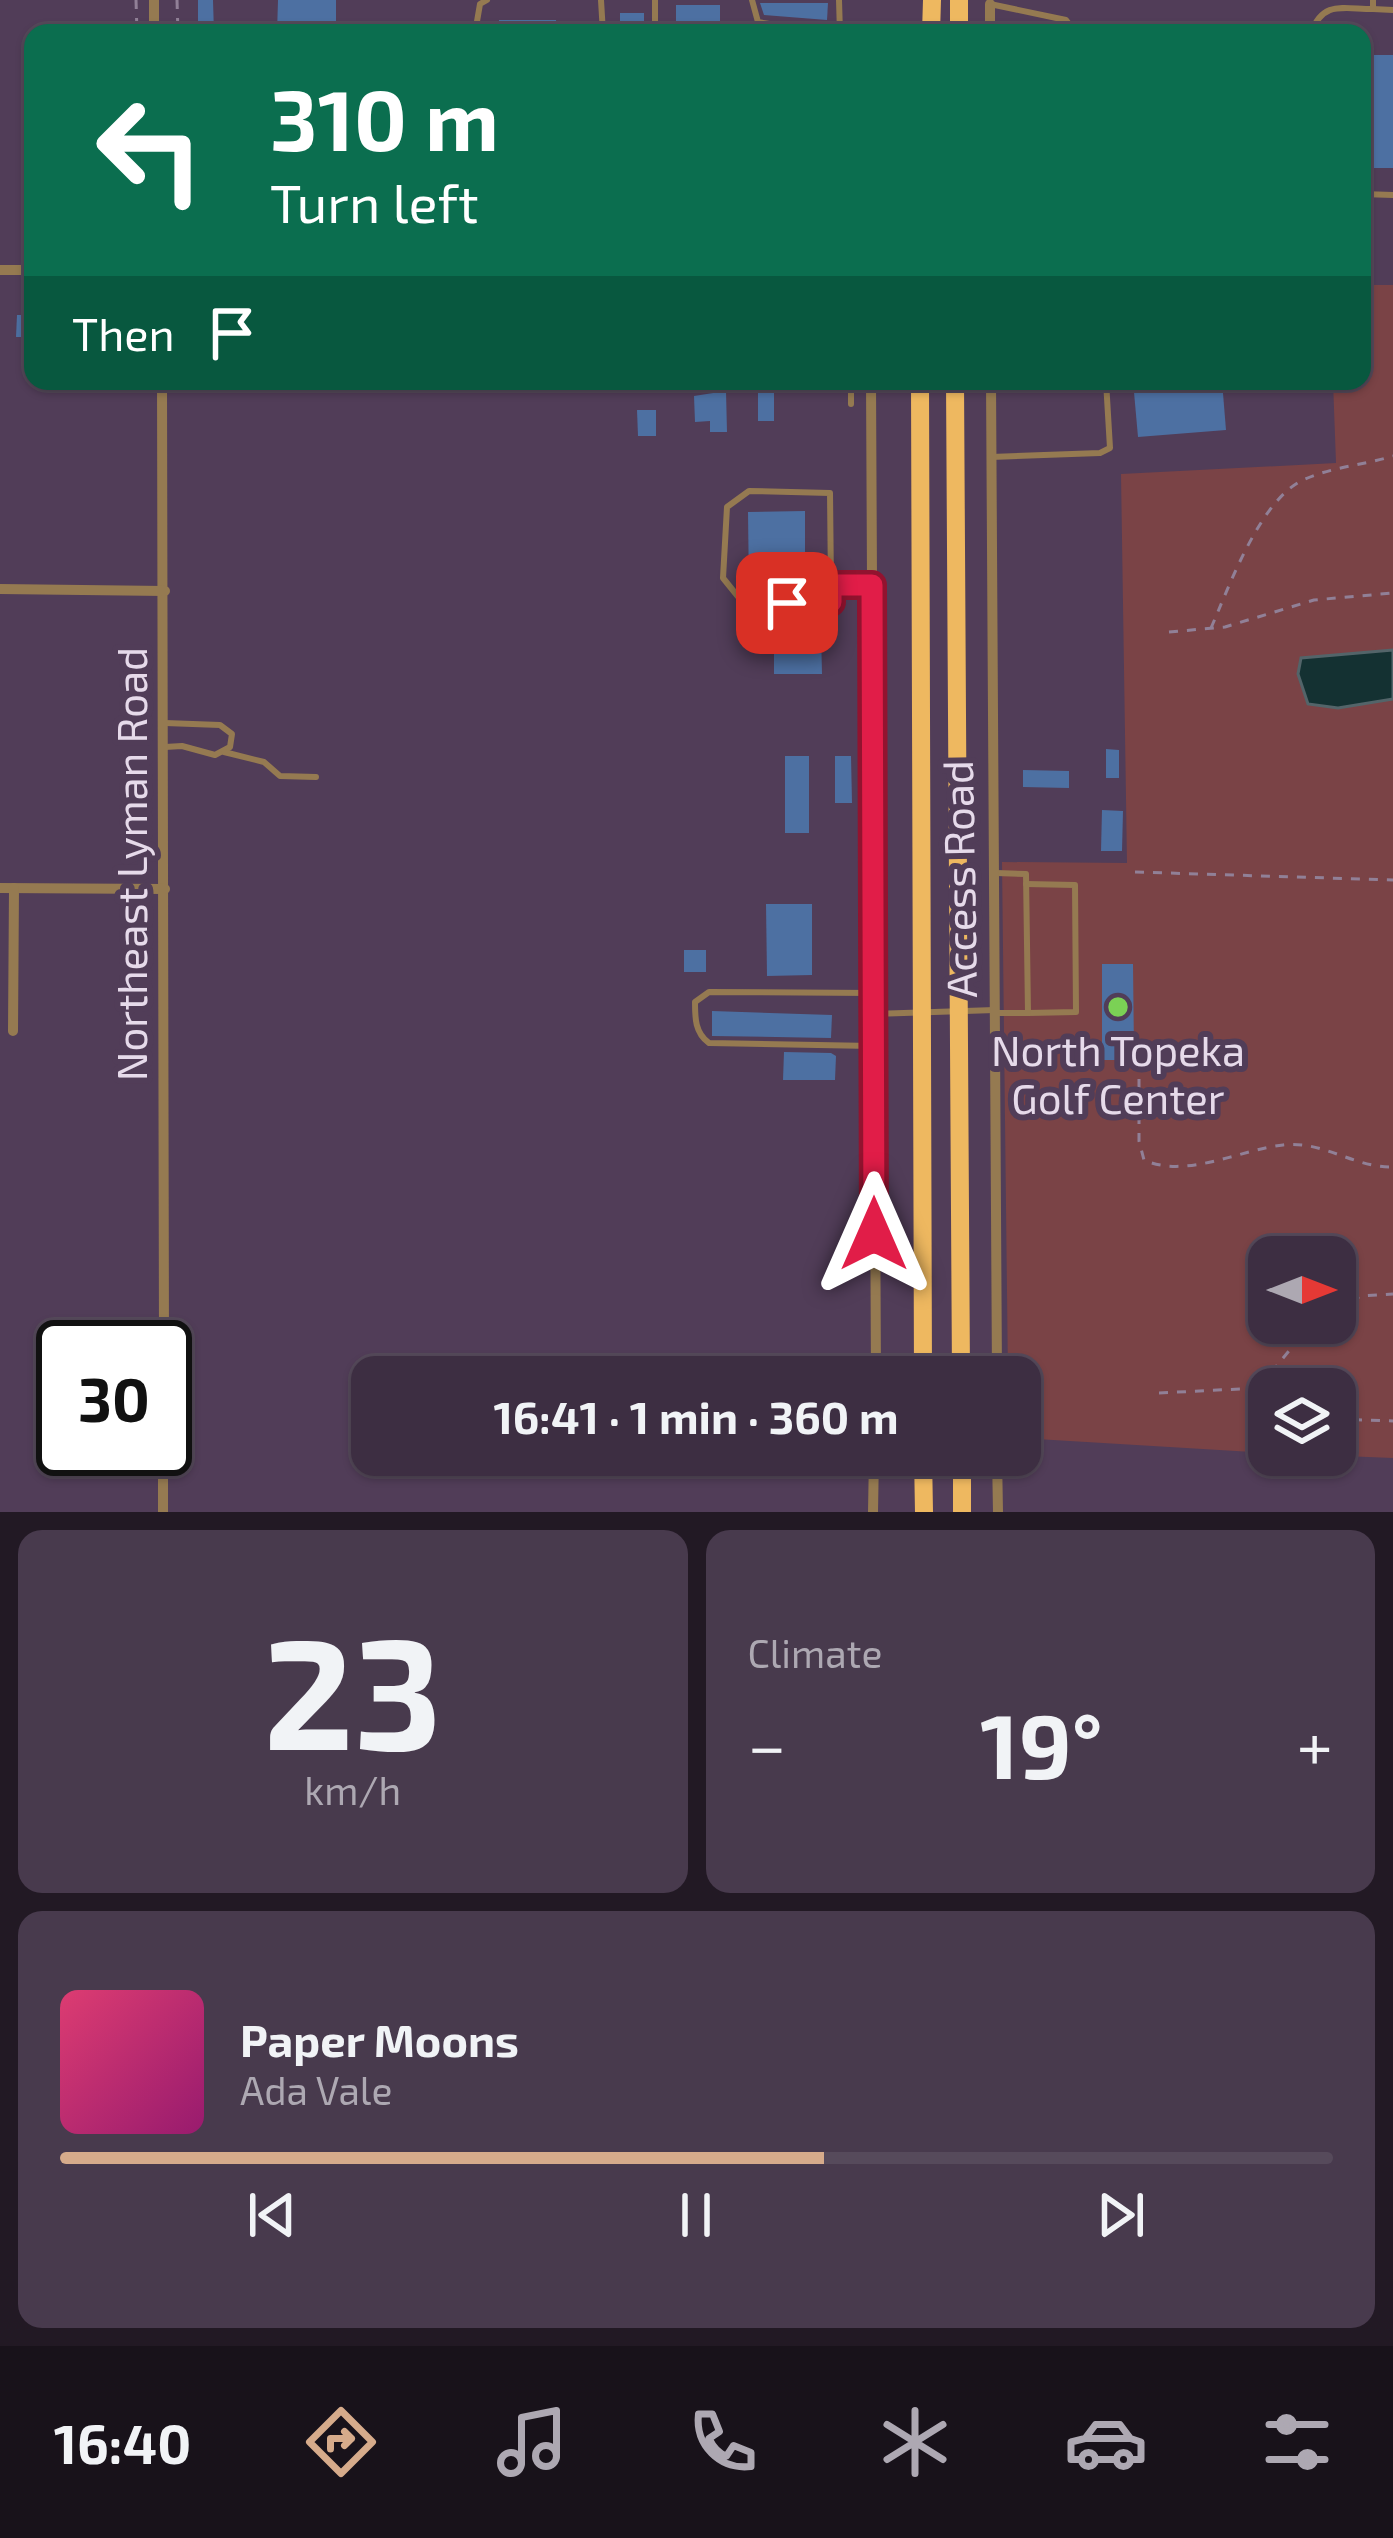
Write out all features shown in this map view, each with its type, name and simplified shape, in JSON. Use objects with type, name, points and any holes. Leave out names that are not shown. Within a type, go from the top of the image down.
[{"type":"highway","points":[[920,390],[923,1356]]},
{"type":"highway","points":[[955,390],[961,1356]]},
{"type":"highway","points":[[923,1476],[924,1512]]},
{"type":"highway","points":[[962,1476],[962,1512]]},
{"type":"street","points":[[989,4],[990,24]]},
{"type":"street","name":"Northeast Lyman Road","points":[[162,390],[164,1320]]},
{"type":"street","points":[[872,390],[876,1356]]},
{"type":"street","name":"Access Road","points":[[991,390],[997,1356]]},
{"type":"street","points":[[0,589],[165,591]]},
{"type":"street","points":[[0,888],[165,889]]},
{"type":"street","points":[[13,1030],[14,888]]},
{"type":"street","points":[[163,1476],[163,1512]]},
{"type":"street","points":[[873,1512],[874,1476]]},
{"type":"street","points":[[997,1476],[998,1512]]},
{"type":"lane","points":[[752,0],[758,22],[766,24]]},
{"type":"lane","points":[[989,4],[1069,24]]},
{"type":"lane","points":[[1314,24],[1326,9],[1373,4],[1393,10]]},
{"type":"lane","points":[[851,404],[852,390]]},
{"type":"lane","points":[[991,457],[1100,453],[1110,448],[1107,390]]},
{"type":"lane","points":[[749,491],[830,493],[831,585],[831,602],[744,604],[723,578],[727,507],[749,491]]},
{"type":"lane","points":[[831,585],[872,585]]},
{"type":"lane","points":[[165,723],[228,728],[232,734],[224,752]]},
{"type":"lane","points":[[165,747],[182,746],[215,755],[224,752],[264,762],[280,776],[316,777]]},
{"type":"lane","points":[[992,872],[1026,874],[1028,1012]]},
{"type":"lane","points":[[873,1014],[1076,1012],[1075,885],[1026,884]]},
{"type":"lane","points":[[873,993],[709,992],[695,1002],[695,1020],[701,1038],[709,1043],[873,1046]]},
{"type":"path","points":[[1211,628],[1240,560],[1292,486],[1393,456]]},
{"type":"path","points":[[1169,632],[1211,628],[1314,600],[1393,592]]},
{"type":"path","points":[[1135,872],[1393,880]]},
{"type":"path","points":[[1139,1061],[1139,1141],[1144,1160],[1164,1169],[1308,1143],[1378,1167],[1393,1167]]},
{"type":"path","points":[[1356,1298],[1393,1294]]},
{"type":"path","points":[[1275,1368],[1295,1344]]},
{"type":"path","points":[[1159,1393],[1248,1389]]},
{"type":"path","points":[[1356,1420],[1393,1421]]},
{"type":"shaded area","name":"North Topeka Golf Center","points":[[1371,285],[1393,285],[1393,1458],[1356,1457],[1356,1368],[1248,1368],[1248,1452],[1041,1439],[1041,1356],[1008,1356],[1002,862],[1127,863],[1121,474],[1336,463],[1333,390],[1371,390]]},
{"type":"shaded area","points":[[1393,650],[1393,699],[1338,708],[1308,704],[1298,674],[1301,658]]},
{"type":"building","points":[[198,0],[213,0],[214,24],[198,24]]},
{"type":"building","points":[[278,0],[336,0],[336,24],[277,24]]},
{"type":"building","points":[[760,3],[828,3],[827,20],[764,15]]},
{"type":"building","points":[[676,5],[720,5],[720,24],[676,24]]},
{"type":"building","points":[[620,13],[644,13],[644,24],[620,24]]},
{"type":"building","points":[[499,20],[556,20],[556,24],[499,24]]},
{"type":"building","points":[[1371,55],[1393,55],[1393,168],[1371,168]]},
{"type":"building","points":[[17,315],[24,315],[24,337],[16,337]]},
{"type":"building","points":[[758,390],[774,390],[774,421],[758,421]]},
{"type":"building","points":[[1134,390],[1223,390],[1226,430],[1138,437]]},
{"type":"building","points":[[726,391],[727,432],[710,432],[710,421],[695,422],[694,396]]},
{"type":"building","points":[[637,410],[656,410],[656,436],[638,436]]},
{"type":"building","points":[[805,511],[805,593],[749,593],[748,512]]},
{"type":"building","points":[[821,632],[822,674],[774,674],[774,633]]},
{"type":"building","points":[[1106,749],[1119,750],[1119,778],[1106,778]]},
{"type":"building","points":[[785,756],[809,756],[809,833],[785,833]]},
{"type":"building","points":[[835,756],[851,756],[852,803],[835,803]]},
{"type":"building","points":[[1023,770],[1069,771],[1069,788],[1023,787]]},
{"type":"building","points":[[1102,810],[1123,811],[1122,851],[1101,851]]},
{"type":"building","points":[[766,904],[812,904],[812,975],[767,976]]},
{"type":"building","points":[[684,950],[706,950],[706,972],[684,972]]},
{"type":"building","name":"North Topeka Golf Center","points":[[1102,964],[1133,964],[1134,1051],[1125,1051],[1125,1060],[1102,1060]]},
{"type":"building","points":[[712,1011],[832,1015],[831,1038],[712,1036]]},
{"type":"building","points":[[784,1052],[831,1053],[836,1056],[835,1080],[783,1080]]},
{"type":"place","name":"North Topeka Golf Center","points":[[1118,1007]]},
{"type":"route","points":[[787,603],[831,602],[831,585],[872,585],[874,1234]]}]
